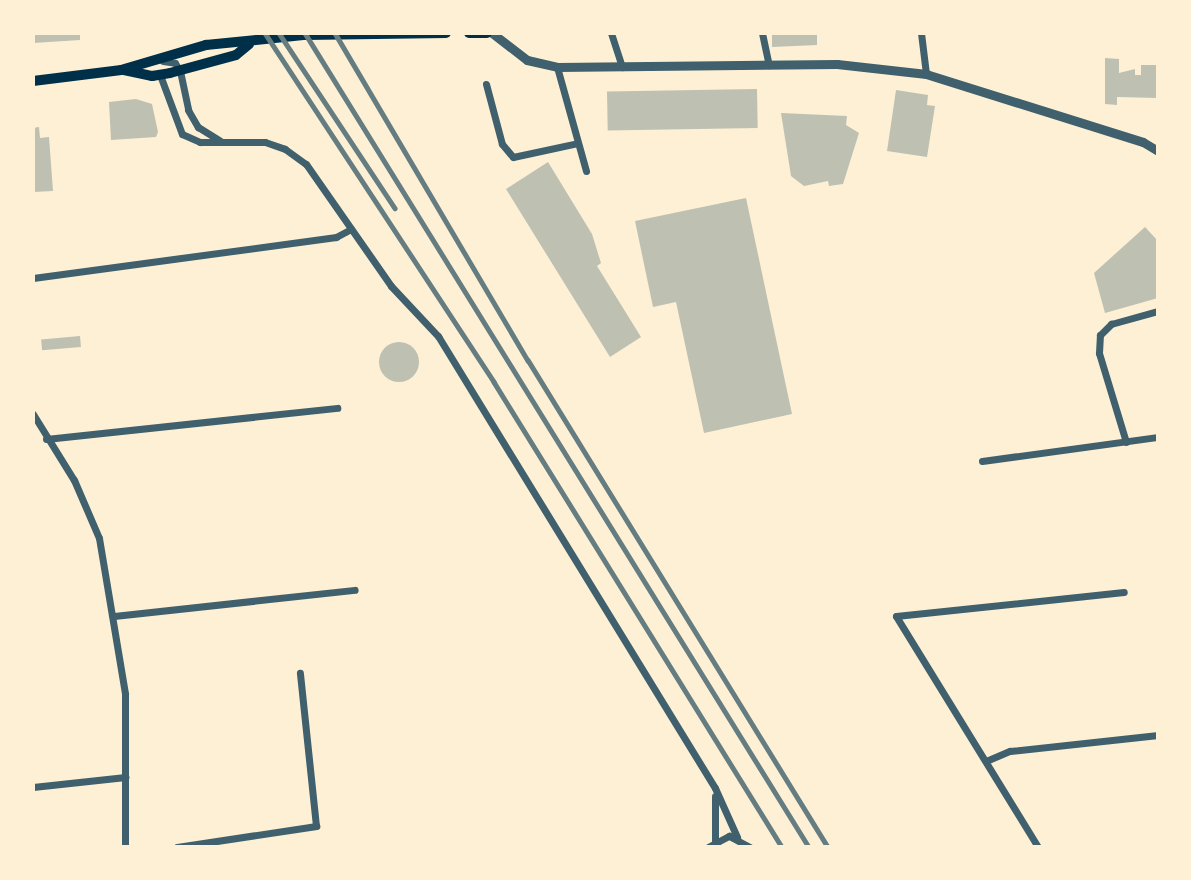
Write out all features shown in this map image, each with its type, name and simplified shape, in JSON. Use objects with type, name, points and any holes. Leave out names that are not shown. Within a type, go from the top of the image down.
[{"type":"main road","points":[[33,81],[121,69],[206,45],[249,44],[318,34],[393,37],[446,33]]},
{"type":"main road","points":[[469,33],[489,33]]},
{"type":"main road","points":[[121,69],[160,75],[236,55],[249,44]]},
{"type":"street","points":[[489,33],[527,60],[557,67],[847,64],[926,74],[1143,142],[1158,151]]},
{"type":"street","points":[[611,33],[622,68]]},
{"type":"street","points":[[762,33],[769,65]]},
{"type":"street","points":[[921,33],[926,74]]},
{"type":"street","points":[[145,62],[169,60],[180,71],[194,120],[204,133],[220,141]]},
{"type":"street","points":[[557,67],[586,171]]},
{"type":"street","points":[[160,75],[182,134],[200,142],[265,142],[294,154],[312,171],[403,302],[444,345],[715,788],[737,837],[750,847]]},
{"type":"street","points":[[486,85],[502,144],[513,157],[578,143]]},
{"type":"street","points":[[33,278],[336,237],[351,229]]},
{"type":"street","points":[[1125,442],[1099,353],[1100,335],[1111,324],[1158,311]]},
{"type":"street","points":[[46,439],[337,408]]},
{"type":"street","points":[[33,414],[89,509],[99,538],[125,694],[125,847]]},
{"type":"street","points":[[982,461],[1158,437]]},
{"type":"street","points":[[114,616],[355,590]]},
{"type":"street","points":[[1038,847],[896,616],[1124,592]]},
{"type":"street","points":[[177,847],[316,826],[300,673]]},
{"type":"street","points":[[986,761],[1010,751],[1158,735]]},
{"type":"street","points":[[33,788],[125,777]]},
{"type":"street","points":[[715,788],[715,840]]},
{"type":"street","points":[[708,847],[715,840],[737,837]]},
{"type":"building","points":[[33,33],[80,33],[80,40],[33,43]]},
{"type":"building","points":[[772,33],[817,33],[817,45],[772,47]]},
{"type":"building","points":[[1105,58],[1119,59],[1119,73],[1135,69],[1135,75],[1141,75],[1141,65],[1156,65],[1158,98],[1117,97],[1117,105],[1105,104]]},
{"type":"building","points":[[757,89],[758,128],[608,131],[607,92]]},
{"type":"building","points":[[896,90],[928,95],[927,105],[935,106],[927,157],[887,151]]},
{"type":"building","points":[[136,99],[152,104],[158,132],[156,137],[111,140],[109,102]]},
{"type":"building","points":[[781,113],[847,116],[846,125],[859,133],[843,184],[829,186],[828,181],[804,186],[791,176]]},
{"type":"building","points":[[39,127],[40,138],[49,137],[53,191],[33,192],[33,128]]},
{"type":"building","points":[[548,162],[592,234],[601,263],[597,266],[641,337],[610,357],[506,189]]},
{"type":"building","points":[[746,198],[792,414],[704,433],[676,302],[653,307],[635,221]]},
{"type":"building","points":[[1145,227],[1158,241],[1158,298],[1105,313],[1094,273]]},
{"type":"building","points":[[80,336],[81,347],[42,350],[41,339]]},
{"type":"building","points":[[399,342],[413,348],[419,362],[413,376],[399,382],[385,376],[379,362],[385,348]]},
{"type":"railway","points":[[265,33],[494,382],[782,847]]},
{"type":"railway","points":[[279,33],[395,208]]},
{"type":"railway","points":[[305,33],[809,847]]},
{"type":"railway","points":[[335,33],[528,360],[828,847]]}]
